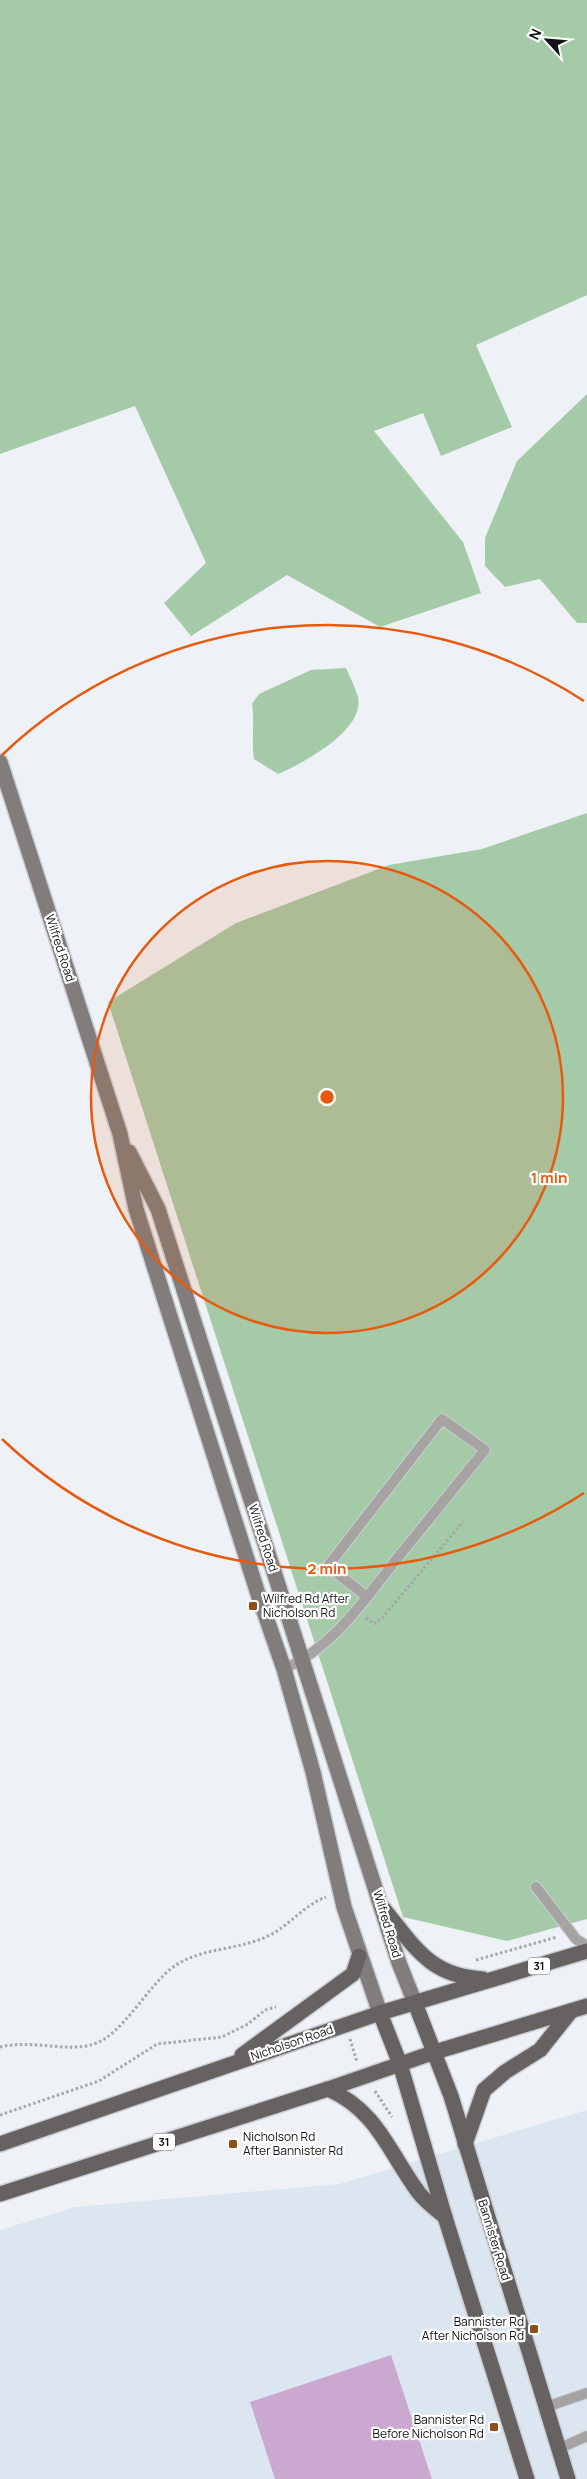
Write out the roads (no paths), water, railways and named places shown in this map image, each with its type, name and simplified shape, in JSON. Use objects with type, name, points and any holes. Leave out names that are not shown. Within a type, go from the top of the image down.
[{"type":"main road","name":"Wilfred Road","points":[[0,762],[120,1134],[136,1210],[258,1594],[284,1669],[313,1772],[344,1907],[359,1956],[380,2013]]},
{"type":"main road","name":"Wilfred Road","points":[[120,1134],[158,1209],[399,1963],[415,2003]]},
{"type":"main road","points":[[382,1907],[427,1960],[446,1973],[461,1978],[492,1980]]},
{"type":"main road","name":"Nicholson Road","points":[[0,2144],[380,2013],[587,1951]]},
{"type":"main road","points":[[229,2065],[353,1974],[359,1956]]},
{"type":"main road","name":"Bannister Road","points":[[415,2003],[435,2052],[465,2144],[568,2479]]},
{"type":"main road","name":"31","points":[[0,2194],[328,2089],[435,2052],[587,2006]]},
{"type":"main road","points":[[465,2144],[484,2090],[505,2072],[540,2050],[571,2011]]},
{"type":"main road","points":[[380,2013],[400,2064],[445,2217],[527,2479]]},
{"type":"main road","points":[[328,2089],[341,2095],[380,2130],[420,2194],[445,2217]]},
{"type":"lane","points":[[284,1669],[302,1660],[340,1630],[367,1597],[485,1450],[442,1418],[328,1566],[367,1597]]},
{"type":"lane","points":[[536,1887],[576,1939],[587,1946]]},
{"type":"lane","points":[[546,2407],[587,2393]]},
{"type":"lane","points":[[558,2449],[587,2436]]},
{"type":"place","name":"Wilfred Rd After Nicholson Rd","points":[[253,1606]]},
{"type":"place","name":"Nicholson Rd After Bannister Rd","points":[[233,2144]]},
{"type":"place","name":"Bannister Rd After Nicholson Rd","points":[[534,2329]]},
{"type":"place","name":"Bannister Rd Before Nicholson Rd","points":[[494,2427]]}]
